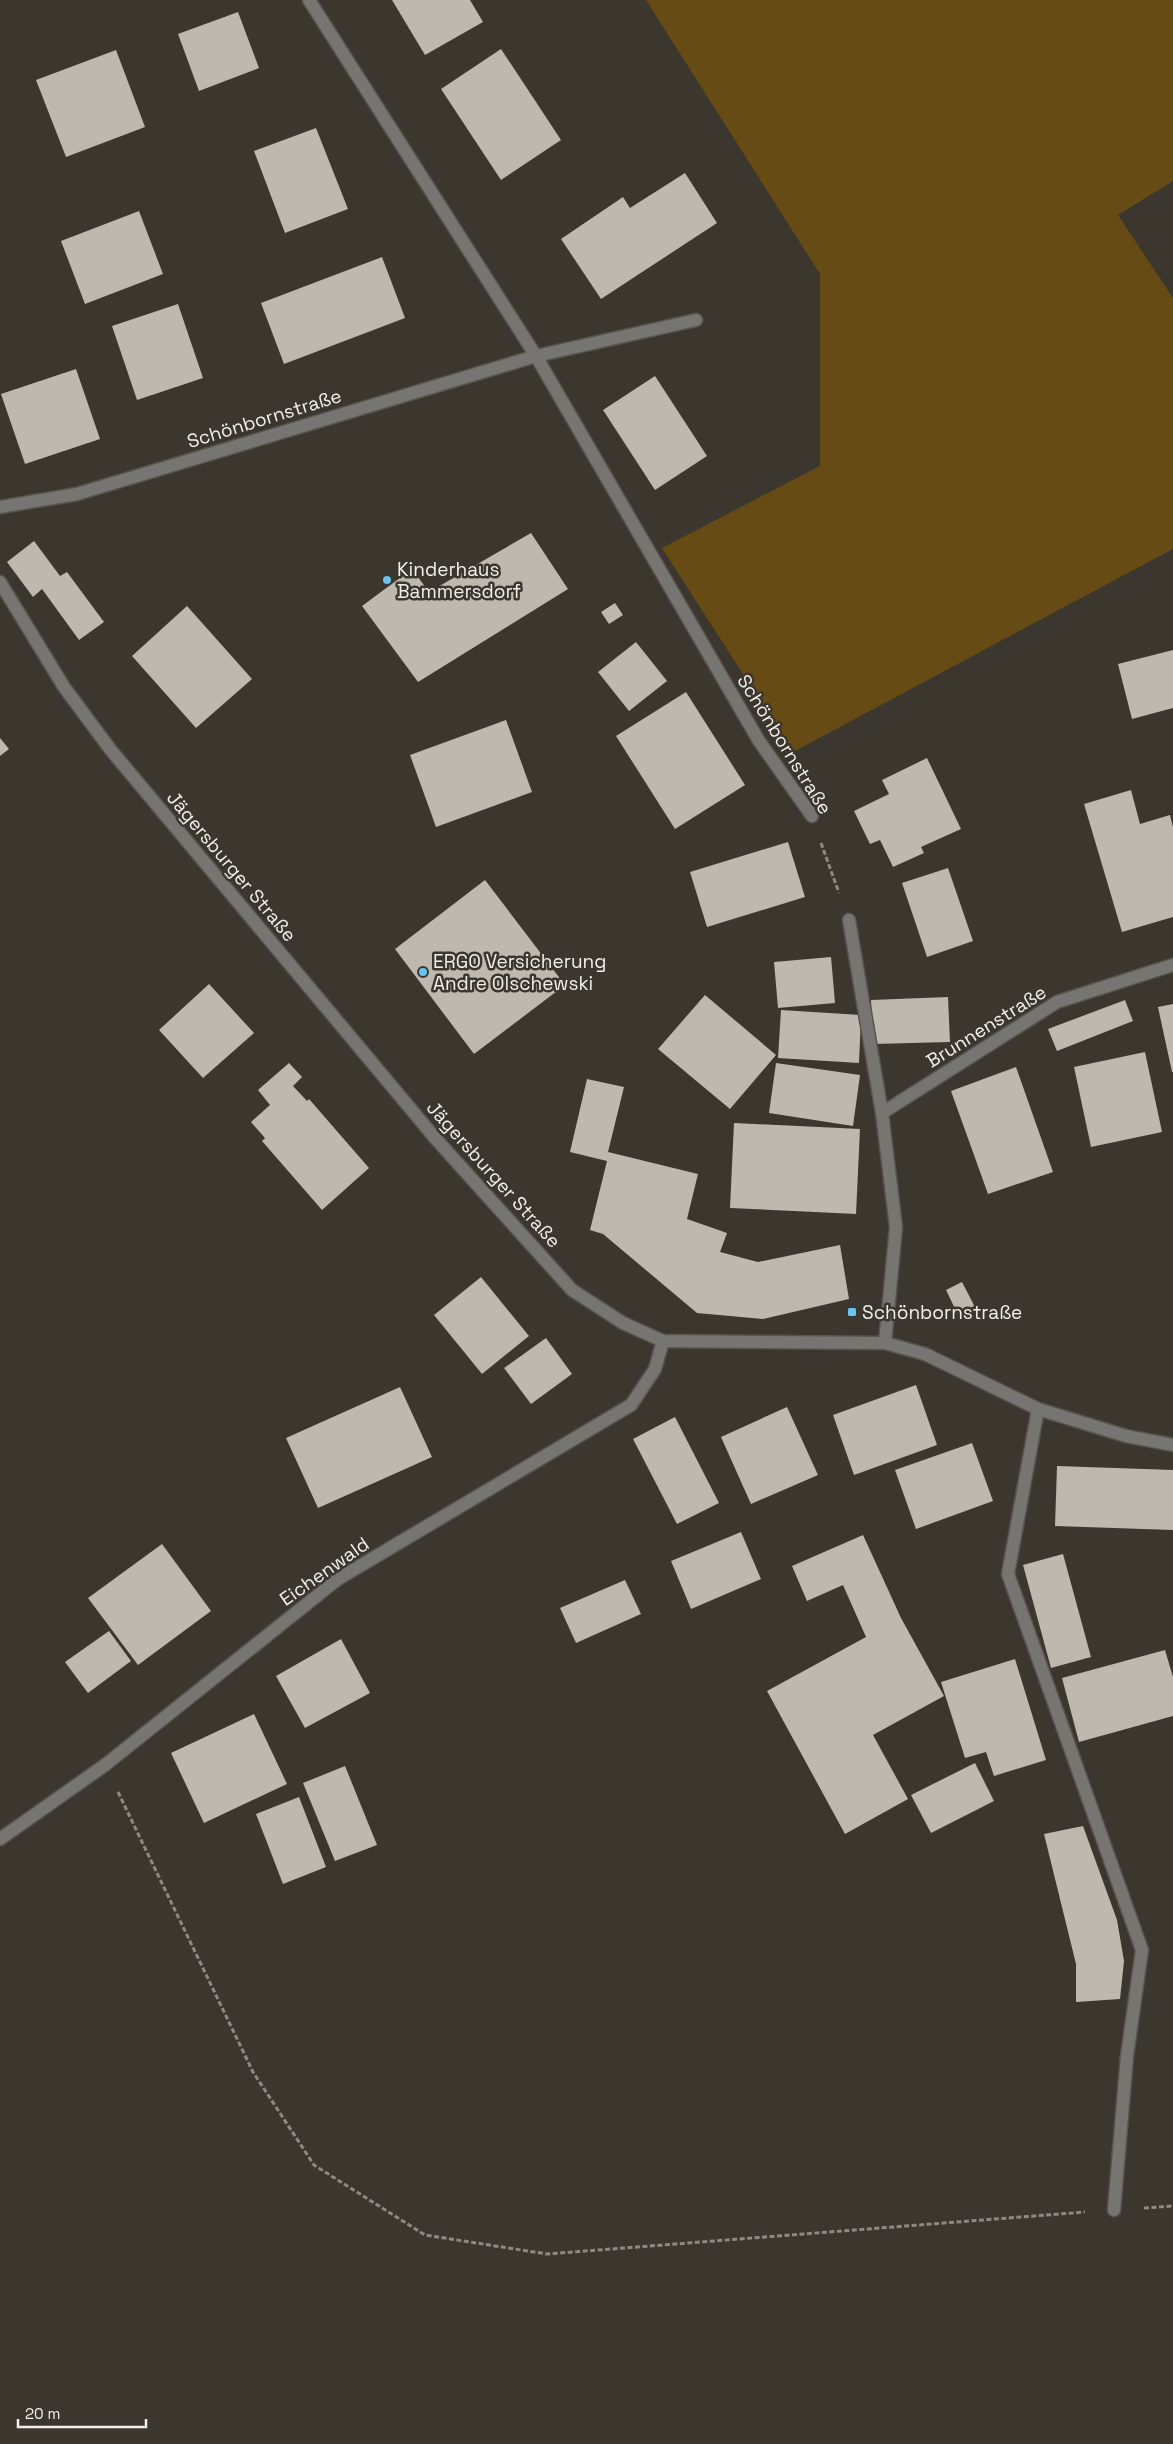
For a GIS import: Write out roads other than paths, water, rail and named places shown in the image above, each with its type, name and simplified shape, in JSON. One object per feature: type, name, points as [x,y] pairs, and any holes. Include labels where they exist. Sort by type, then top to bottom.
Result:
[{"type":"street","name":"Schönbornstraße","points":[[309,0],[536,356],[759,741],[812,816]]},
{"type":"street","name":"Schönbornstraße","points":[[0,507],[77,494],[536,356],[696,320]]},
{"type":"street","name":"Jägersburger Straße","points":[[0,582],[64,687],[110,749],[435,1138],[572,1290],[624,1323],[663,1341],[885,1343],[925,1354],[1038,1409],[1126,1436],[1173,1445]]},
{"type":"street","points":[[849,920],[882,1113],[896,1227],[885,1343]]},
{"type":"street","name":"Brunnenstraße","points":[[882,1113],[1057,1002],[1173,965]]},
{"type":"street","name":"Eichenwald","points":[[0,1839],[105,1766],[338,1579],[630,1405],[655,1369],[663,1341]]},
{"type":"street","points":[[1038,1409],[1008,1574],[1142,1950],[1127,2056],[1114,2210]]},
{"type":"place","name":"Kinderhaus Bammersdorf","points":[[387,580]]},
{"type":"place","name":"ERGO Versicherung Andre Olschewski","points":[[423,972]]},
{"type":"place","name":"Schönbornstraße","points":[[852,1312]]}]
